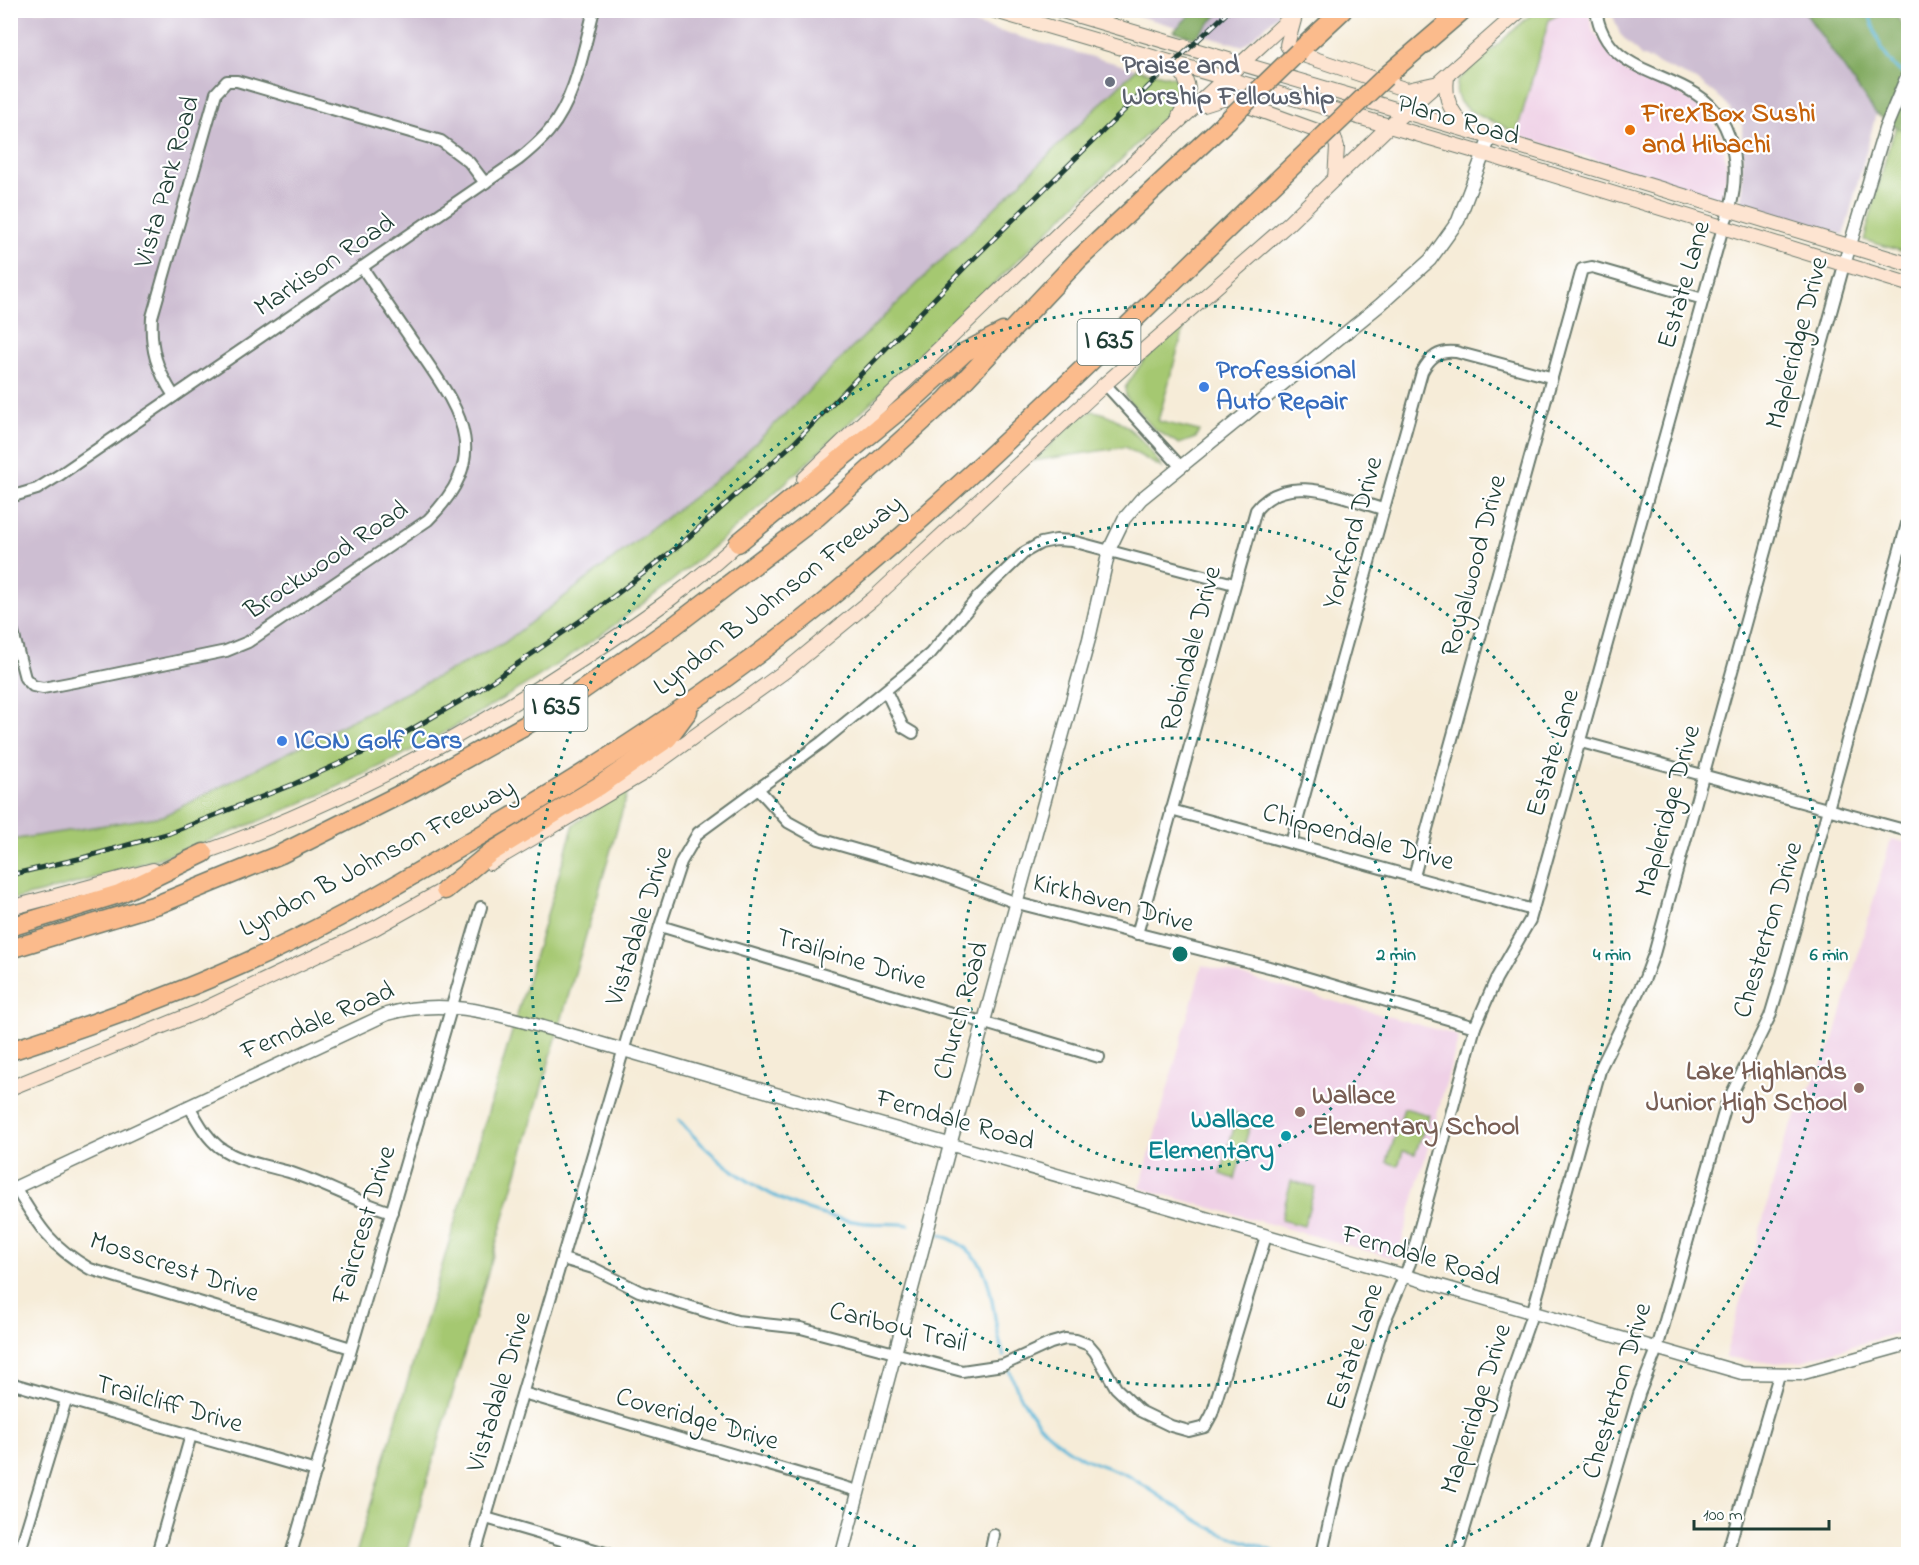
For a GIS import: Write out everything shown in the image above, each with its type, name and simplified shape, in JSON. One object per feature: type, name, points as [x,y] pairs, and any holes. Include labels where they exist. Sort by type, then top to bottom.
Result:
[{"type":"highway","name":"Lyndon B Johnson Freeway","points":[[10,949],[159,904],[281,854],[409,790],[558,707],[674,626],[817,517],[946,400],[1078,260],[1343,10]]},
{"type":"highway","name":"Lyndon B Johnson Freeway","points":[[10,1051],[100,1022],[204,980],[335,919],[547,798],[697,699],[830,598],[949,496],[1385,77],[1446,27],[1463,10]]},
{"type":"highway","points":[[1446,27],[1472,10]]},
{"type":"highway","points":[[738,543],[916,396],[965,352],[1016,326]]},
{"type":"highway","points":[[445,890],[489,853],[599,786],[668,738],[697,699]]},
{"type":"highway","points":[[10,927],[119,894],[204,853]]},
{"type":"main road","name":"Plano Road","points":[[992,10],[1019,14],[1177,65],[1485,154],[1908,284]]},
{"type":"main road","name":"Plano Road","points":[[1059,10],[1490,136],[1908,264]]},
{"type":"main road","points":[[10,1088],[128,1042],[375,928],[445,890],[642,774],[788,669],[873,599],[1105,384],[1335,179],[1389,126],[1521,10]]},
{"type":"main road","points":[[10,908],[161,868],[204,853],[365,786],[512,706],[637,624],[738,543],[1082,211],[1228,79],[1298,12]]},
{"type":"main road","points":[[1298,12],[1287,45],[1291,51],[1407,90],[1444,79]]},
{"type":"main road","points":[[1166,135],[1183,110],[1190,94],[1186,77],[1177,65]]},
{"type":"main road","points":[[1444,79],[1449,109],[1466,129]]},
{"type":"main road","points":[[1190,113],[1216,99],[1226,98],[1334,137],[1337,147],[1335,179]]},
{"type":"main road","points":[[1596,188],[1603,183],[1629,186],[1633,180]]},
{"type":"main road","points":[[10,1082],[31,1081]]},
{"type":"street","name":"Markison Road","points":[[10,497],[37,489],[518,160],[544,137],[563,110],[570,95],[594,10]]},
{"type":"street","name":"Estate Lane","points":[[1322,1554],[1341,1467],[1384,1323],[1410,1263],[1475,1027],[1496,979],[1526,929],[1533,910],[1723,227],[1730,210],[1734,155],[1731,140],[1719,118],[1698,95],[1624,60],[1604,36],[1596,10]]},
{"type":"street","name":"Mapleridge Drive","points":[[1456,1554],[1508,1382],[1532,1314],[1601,1067],[1648,970],[1704,776],[1844,265],[1895,100],[1908,74]]},
{"type":"street","name":"Vista Park Road","points":[[174,396],[160,375],[154,358],[151,339],[152,317],[216,93],[227,81],[237,81],[441,141],[469,162],[485,183]]},
{"type":"street","name":"Church Road","points":[[842,1554],[894,1352],[1089,639],[1109,550],[1116,532],[1132,508],[1180,466],[1380,305],[1430,260],[1458,221],[1490,136]]},
{"type":"street","name":"Brockwood Road","points":[[10,621],[26,678],[33,686],[55,686],[226,651],[264,634],[428,520],[447,501],[457,487],[464,464],[464,428],[449,394],[362,267]]},
{"type":"street","name":"Royalwood Drive","points":[[1413,876],[1550,376],[1582,269],[1592,267],[1703,299]]},
{"type":"street","name":"Yorkford Drive","points":[[1291,843],[1383,509],[1422,372],[1428,360],[1447,351],[1456,352],[1550,376]]},
{"type":"street","points":[[1105,384],[1180,466]]},
{"type":"street","name":"Robindale Drive","points":[[1137,934],[1256,510],[1272,494],[1291,488],[1312,490],[1383,509]]},
{"type":"street","name":"Chesterton Drive","points":[[1592,1554],[1639,1394],[1656,1349],[1726,1105],[1770,1016],[1904,550],[1908,520]]},
{"type":"street","name":"Vistadale Drive","points":[[475,1554],[660,926],[688,846],[698,833],[759,790],[886,691],[938,646],[978,597],[1025,552],[1041,543],[1056,540],[1109,550],[1234,584]]},
{"type":"street","points":[[886,691],[903,727],[913,734]]},
{"type":"street","points":[[1581,742],[1908,831]]},
{"type":"street","name":"Kirkhaven Drive","points":[[759,790],[788,822],[809,835],[933,872],[1017,903],[1281,970],[1475,1027]]},
{"type":"street","name":"Chippendale Drive","points":[[1171,810],[1533,910]]},
{"type":"street","name":"Faircrest Drive","points":[[291,1554],[481,907]]},
{"type":"street","name":"Trailpine Drive","points":[[660,926],[1099,1057]]},
{"type":"street","name":"Ferndale Road","points":[[13,1188],[387,1014],[426,1005],[452,1006],[484,1011],[623,1050],[1742,1373],[1779,1375],[1822,1370],[1908,1344]]},
{"type":"street","points":[[189,1106],[203,1130],[218,1146],[235,1156],[288,1172],[361,1203],[392,1212]]},
{"type":"street","name":"Mosscrest Drive","points":[[13,1188],[39,1227],[55,1246],[90,1269],[351,1348]]},
{"type":"street","name":"Caribou Trail","points":[[563,1259],[593,1268],[639,1291],[737,1321],[801,1328],[951,1369],[978,1370],[1003,1365],[1058,1341],[1076,1340],[1089,1345],[1116,1388],[1140,1412],[1171,1426],[1189,1431],[1205,1427],[1212,1414],[1266,1236]]},
{"type":"street","points":[[1727,1554],[1779,1375]]},
{"type":"street","name":"Trailcliff Drive","points":[[10,1383],[315,1470]]},
{"type":"street","name":"Coveridge Drive","points":[[523,1393],[858,1491]]},
{"type":"street","points":[[19,1554],[66,1400]]},
{"type":"street","points":[[156,1554],[191,1435]]},
{"type":"street","points":[[486,1518],[609,1554]]},
{"type":"street","points":[[990,1554],[994,1535]]},
{"type":"shaded area","points":[[11,11],[927,11],[1136,69],[727,471],[504,643],[163,816],[11,840]]},
{"type":"shaded area","points":[[1121,11],[1282,11],[1243,46]]},
{"type":"shaded area","points":[[1563,11],[1588,11],[1593,31],[1624,71],[1676,91],[1705,111],[1723,139],[1727,173],[1722,198],[1516,135],[1549,20]]},
{"type":"shaded area","points":[[1611,11],[1806,11],[1876,114],[1844,235],[1742,204],[1742,125],[1723,100],[1698,81],[1641,56],[1620,34]]},
{"type":"shaded area","name":"Lake Highlands Junior High School","points":[[1891,839],[1908,843],[1908,1330],[1801,1361],[1772,1363],[1725,1357],[1786,1136],[1834,1039]]},
{"type":"shaded area","name":"Wallace Elementary School","points":[[1202,965],[1459,1036],[1397,1259],[1140,1188]]},
{"type":"green space","points":[[1536,10],[1563,11],[1549,20],[1516,135],[1507,128],[1466,108],[1457,92],[1458,80]]},
{"type":"green space","points":[[1194,11],[1222,11],[1194,38],[1174,31]]},
{"type":"green space","points":[[1804,11],[1892,11],[1908,31],[1908,134],[1876,114]]},
{"type":"green space","points":[[1136,69],[1180,79],[1184,88],[1177,104],[914,361],[762,505],[641,605],[532,681],[462,723],[391,761],[317,796],[243,828],[167,856],[89,880],[11,900],[11,840],[163,816],[504,643],[727,471]]},
{"type":"green space","points":[[1908,102],[1908,253],[1864,240],[1890,142]]},
{"type":"green space","points":[[1185,324],[1158,421],[1199,431],[1196,438],[1179,444],[1154,429],[1126,397],[1125,388],[1143,361]]},
{"type":"green space","points":[[1092,411],[1113,418],[1133,432],[1162,468],[1125,447],[1033,461],[1081,416]]},
{"type":"green space","points":[[630,784],[406,1554],[356,1554],[574,824]]},
{"type":"green space","points":[[1404,1108],[1429,1115],[1415,1154],[1403,1151],[1398,1166],[1387,1162]]},
{"type":"green space","points":[[1228,1111],[1252,1118],[1235,1179],[1221,1174],[1235,1124],[1226,1121]]},
{"type":"green space","points":[[1291,1181],[1315,1187],[1304,1226],[1281,1220]]},
{"type":"waterway","points":[[1868,10],[1885,54],[1904,75]]},
{"type":"waterway","points":[[679,1120],[697,1140],[737,1174],[783,1200],[833,1217],[865,1223],[909,1225]]},
{"type":"waterway","points":[[935,1233],[957,1242],[972,1253],[982,1267],[988,1282],[1004,1356]]},
{"type":"waterway","points":[[1009,1370],[1015,1385],[1037,1422],[1069,1450],[1130,1477],[1215,1530],[1279,1554]]},
{"type":"railway","points":[[10,875],[82,858],[170,833],[294,784],[400,736],[479,690],[596,610],[680,545],[796,441],[966,266],[1149,86],[1230,10]]},
{"type":"place","name":"Praise and Worship Fellowship","points":[[1110,82]]},
{"type":"place","name":"FireXBox Sushi and Hibachi","points":[[1630,130]]},
{"type":"place","name":"Professional Auto Repair","points":[[1204,387]]},
{"type":"place","name":"ICON Golf Cars","points":[[282,741]]},
{"type":"place","name":"Lake Highlands Junior High School","points":[[1859,1088]]},
{"type":"place","name":"Wallace Elementary School","points":[[1300,1112]]},
{"type":"place","name":"Wallace Elementary","points":[[1286,1136]]}]
